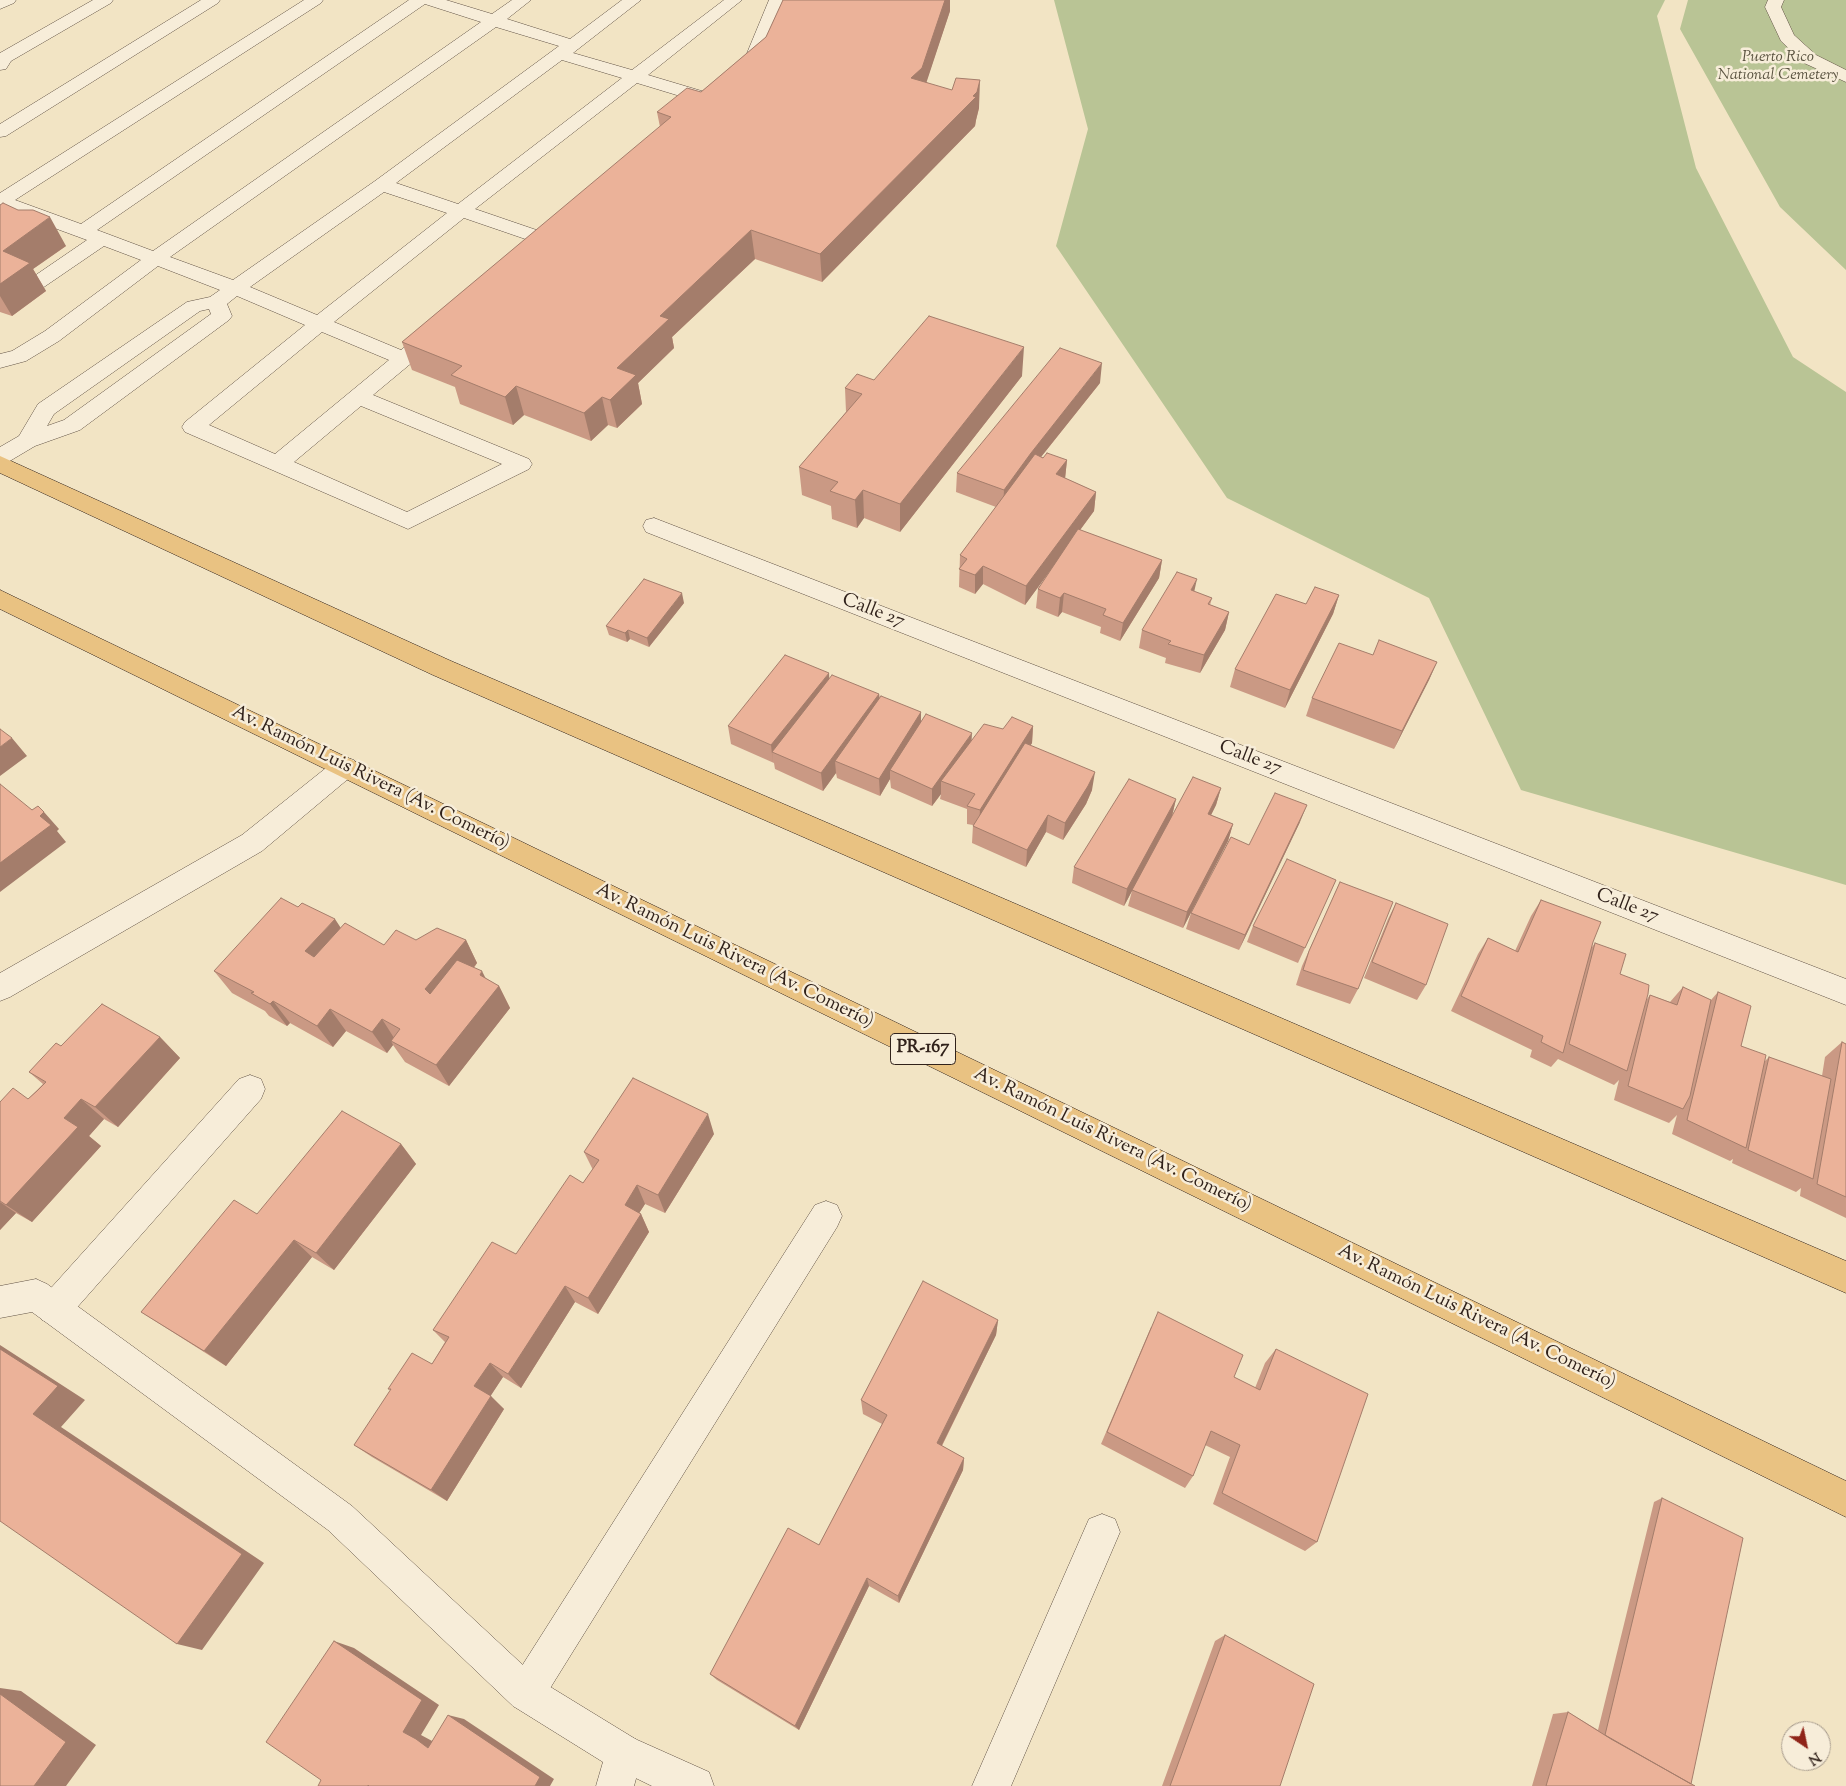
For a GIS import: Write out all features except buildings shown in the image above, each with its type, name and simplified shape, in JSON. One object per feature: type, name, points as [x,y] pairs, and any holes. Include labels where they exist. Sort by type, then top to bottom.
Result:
[{"type":"main road","points":[[0,464],[442,668],[1846,1277]]},
{"type":"main road","name":"Av. Ramón Luis Rivera (Av. Comerío)","points":[[0,599],[1846,1499]]},
{"type":"street","points":[[0,4],[8,0]]},
{"type":"street","points":[[1,60],[105,0]]},
{"type":"street","points":[[0,132],[212,0]]},
{"type":"street","points":[[0,201],[315,0]]},
{"type":"street","points":[[82,232],[420,0]]},
{"type":"street","points":[[429,0],[495,21],[634,76],[708,99]]},
{"type":"street","points":[[0,361],[19,356],[52,336],[155,259],[523,0]]},
{"type":"street","points":[[27,441],[46,409],[194,306],[216,302],[382,185],[633,0]]},
{"type":"street","points":[[358,397],[521,464],[408,521],[193,427],[461,211],[734,0]]},
{"type":"street","points":[[694,111],[753,60],[777,0]]},
{"type":"street","points":[[1776,0],[1773,7],[1787,37],[1810,59],[1846,77]]},
{"type":"street","points":[[382,185],[544,239]]},
{"type":"street","points":[[0,201],[235,288],[404,359]]},
{"type":"street","points":[[530,252],[559,226]]},
{"type":"street","points":[[34,285],[101,239]]},
{"type":"street","points":[[0,457],[27,441],[72,425],[222,316],[216,302]]},
{"type":"street","points":[[279,463],[448,321]]},
{"type":"street","name":"Calle 27","points":[[654,526],[1846,992]]},
{"type":"street","points":[[0,988],[252,843],[345,767]]},
{"type":"street","points":[[54,1309],[250,1089]]},
{"type":"street","points":[[526,1693],[826,1216]]},
{"type":"street","points":[[0,1302],[36,1295],[340,1518],[526,1693],[620,1769],[695,1786]]},
{"type":"street","points":[[991,1786],[1102,1532]]},
{"type":"green space","points":[[1054,0],[1665,0],[1657,16],[1696,168],[1793,357],[1846,392],[1846,885],[1521,790],[1429,598],[1227,498],[1056,246],[1088,129]]},
{"type":"green space","name":"Puerto Rico National Cemetery","points":[[1688,0],[1846,0],[1846,270],[1780,207],[1680,29]]}]
